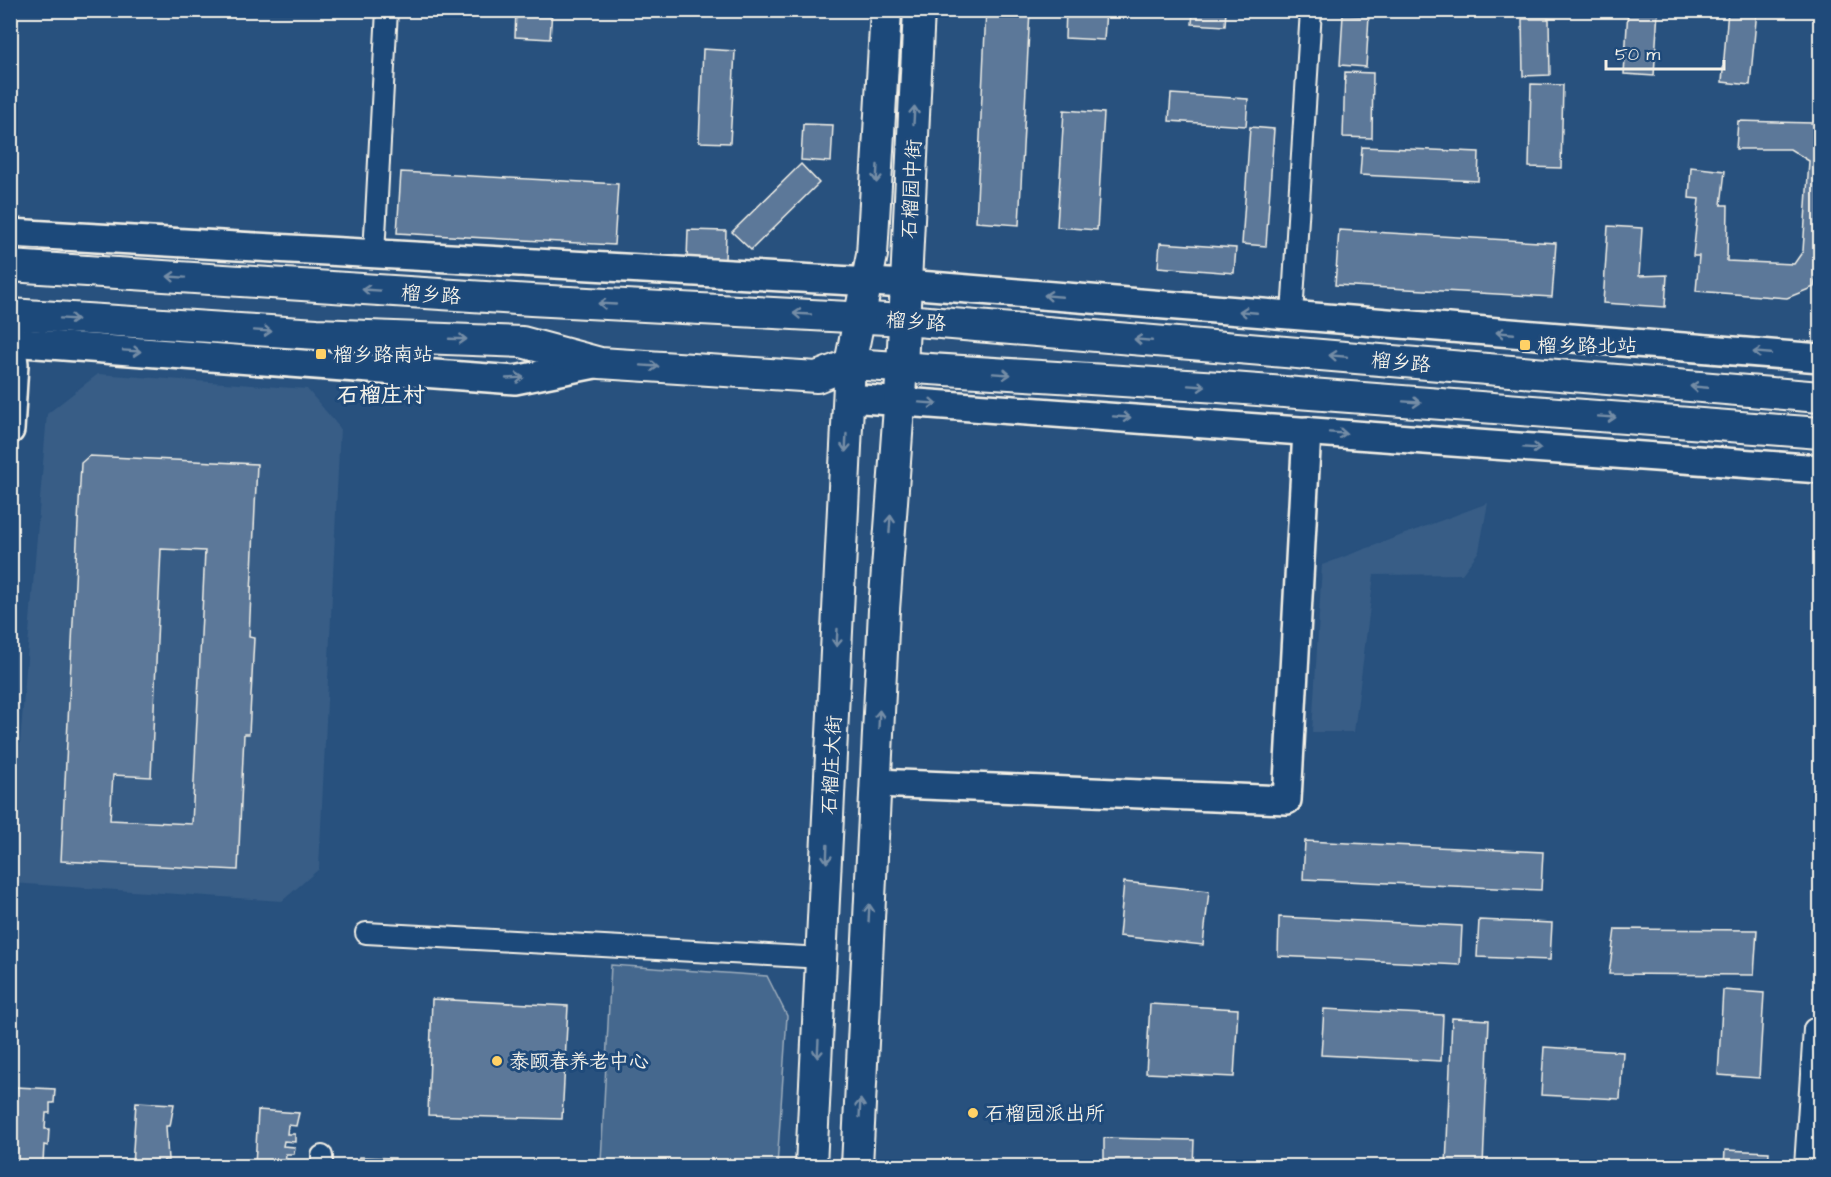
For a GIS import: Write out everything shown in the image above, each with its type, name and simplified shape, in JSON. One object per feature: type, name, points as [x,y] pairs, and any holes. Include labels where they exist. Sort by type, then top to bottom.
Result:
[{"type":"main road","name":"石榴园中街","points":[[850,364],[872,255],[886,10]]},
{"type":"main road","name":"石榴园中街","points":[[902,367],[919,10]]},
{"type":"main road","name":"榴乡路","points":[[10,267],[531,300],[904,320],[1821,397]]},
{"type":"main road","name":"榴乡路","points":[[11,332],[317,334],[522,342],[600,363],[817,377],[850,364],[1219,387],[1821,433]]},
{"type":"main road","name":"石榴庄大街","points":[[812,1167],[850,364]]},
{"type":"main road","points":[[857,1167],[884,610],[902,367]]},
{"type":"street","points":[[374,254],[387,10]]},
{"type":"street","points":[[1292,315],[1311,10]]},
{"type":"street","name":"榴乡路","points":[[10,233],[906,284],[1821,358]]},
{"type":"street","points":[[10,430],[11,332]]},
{"type":"street","points":[[849,398],[1821,469]]},
{"type":"street","points":[[876,783],[1287,800],[1307,431]]},
{"type":"street","points":[[366,933],[823,958]]},
{"type":"street","points":[[1805,1167],[1814,1029]]},
{"type":"shaded area","points":[[98,374],[307,389],[340,428],[319,869],[282,901],[11,883],[11,853],[47,414]]},
{"type":"shaded area","points":[[1488,503],[1479,551],[1462,574],[1374,575],[1354,732],[1312,732],[1322,565]]},
{"type":"shaded area","points":[[611,965],[767,976],[787,1016],[777,1166],[620,1166],[601,1162]]},
{"type":"building","points":[[516,10],[552,10],[550,39],[515,37]]},
{"type":"building","points":[[986,10],[1030,10],[1019,225],[976,222]]},
{"type":"building","points":[[1066,10],[1106,10],[1104,40],[1065,38]]},
{"type":"building","points":[[1193,10],[1226,10],[1225,26],[1192,24]]},
{"type":"building","points":[[1386,10],[1438,10],[1438,15]]},
{"type":"building","points":[[1469,10],[1527,10],[1527,14]]},
{"type":"building","points":[[1628,10],[1658,10],[1654,76],[1624,74]]},
{"type":"building","points":[[1728,10],[1757,10],[1750,85],[1722,82]]},
{"type":"building","points":[[1343,15],[1369,16],[1366,67],[1340,65]]},
{"type":"building","points":[[1522,19],[1549,19],[1550,75],[1523,76]]},
{"type":"building","points":[[703,49],[735,51],[730,143],[699,142]]},
{"type":"building","points":[[1345,72],[1373,73],[1372,138],[1343,137]]},
{"type":"building","points":[[1531,84],[1563,85],[1561,168],[1529,167]]},
{"type":"building","points":[[1171,94],[1248,99],[1246,126],[1169,121]]},
{"type":"building","points":[[1064,110],[1104,113],[1097,230],[1057,227]]},
{"type":"building","points":[[1738,121],[1813,123],[1820,130],[1820,259],[1814,287],[1787,298],[1696,291],[1699,256],[1693,256],[1699,199],[1689,198],[1691,167],[1725,171],[1721,205],[1728,205],[1727,261],[1794,264],[1803,251],[1809,161],[1790,149],[1736,149]]},
{"type":"building","points":[[803,124],[833,125],[831,162],[801,160]]},
{"type":"building","points":[[1250,127],[1274,129],[1266,246],[1242,244]]},
{"type":"building","points":[[1362,147],[1479,152],[1478,181],[1360,175]]},
{"type":"building","points":[[801,164],[819,183],[751,250],[732,232]]},
{"type":"building","points":[[401,172],[618,184],[614,245],[397,233]]},
{"type":"building","points":[[1608,226],[1642,228],[1639,276],[1667,275],[1665,307],[1603,303]]},
{"type":"building","points":[[688,230],[726,231],[725,260],[687,259]]},
{"type":"building","points":[[1339,230],[1556,243],[1552,297],[1335,285]]},
{"type":"building","points":[[1160,243],[1236,248],[1234,273],[1158,267]]},
{"type":"building","points":[[89,456],[257,464],[249,637],[254,638],[249,734],[244,734],[238,870],[61,861],[81,463]],"holes":[[[161,549],[205,551],[192,824],[110,820],[113,775],[151,777]]]},
{"type":"building","points":[[1305,841],[1543,852],[1541,890],[1303,879]]},
{"type":"building","points":[[1124,882],[1209,891],[1203,945],[1119,936]]},
{"type":"building","points":[[1279,917],[1462,926],[1460,965],[1278,956]]},
{"type":"building","points":[[1479,920],[1552,923],[1550,960],[1477,957]]},
{"type":"building","points":[[1615,929],[1757,930],[1754,975],[1609,974]]},
{"type":"building","points":[[1723,990],[1764,993],[1759,1078],[1718,1075]]},
{"type":"building","name":"泰颐春养老中心","points":[[432,999],[568,1006],[562,1119],[428,1115]]},
{"type":"building","points":[[1150,1004],[1238,1009],[1234,1077],[1146,1073]]},
{"type":"building","points":[[1324,1009],[1443,1015],[1441,1061],[1321,1055]]},
{"type":"building","points":[[1452,1018],[1489,1020],[1483,1166],[1446,1166]]},
{"type":"building","points":[[1544,1047],[1623,1052],[1620,1099],[1541,1095]]},
{"type":"building","points":[[16,1087],[55,1089],[54,1103],[50,1103],[50,1113],[46,1113],[45,1129],[49,1129],[48,1146],[44,1145],[43,1162],[47,1162],[47,1166],[11,1166]]},
{"type":"building","points":[[136,1102],[174,1104],[170,1126],[166,1126],[168,1160],[164,1160],[163,1166],[132,1166]]},
{"type":"building","points":[[258,1110],[299,1113],[296,1126],[288,1125],[287,1134],[295,1134],[295,1142],[284,1141],[283,1146],[295,1147],[294,1154],[286,1154],[285,1166],[255,1166]]},
{"type":"building","points":[[1104,1138],[1194,1140],[1193,1166],[1104,1166]]},
{"type":"building","points":[[1725,1150],[1769,1152],[1768,1166],[1724,1166]]},
{"type":"building","points":[[359,1157],[395,1158],[394,1166],[359,1166]]},
{"type":"place","name":"榴乡路北站","points":[[1525,345]]},
{"type":"place","name":"榴乡路南站","points":[[321,354]]},
{"type":"place","name":"泰颐春养老中心","points":[[497,1061]]},
{"type":"place","name":"石榴园派出所","points":[[973,1113]]},
{"type":"district","name":"石榴庄村","points":[[381,394]]}]
